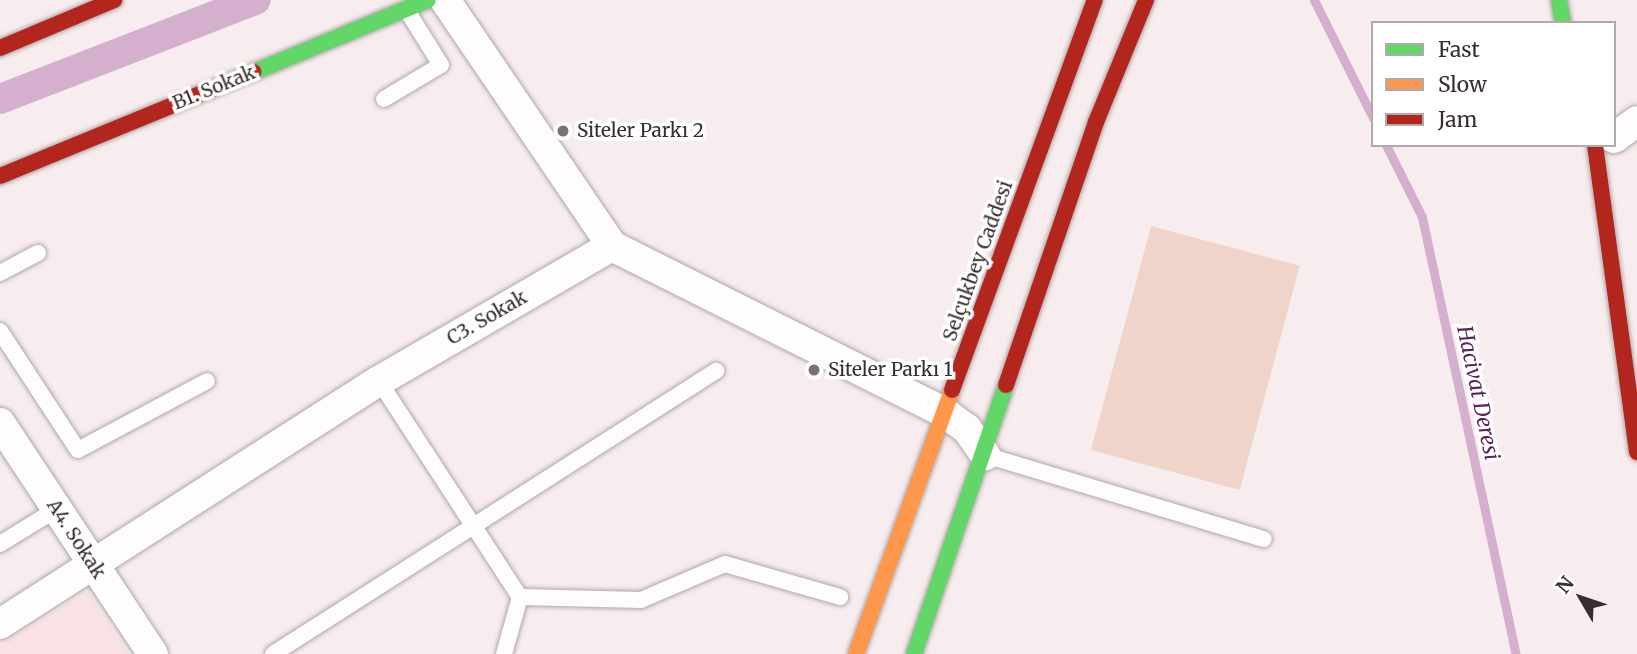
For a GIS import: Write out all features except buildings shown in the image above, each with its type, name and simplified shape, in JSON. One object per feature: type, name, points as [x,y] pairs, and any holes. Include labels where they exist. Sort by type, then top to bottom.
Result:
[{"type":"main road","points":[[0,48],[114,0]]},
{"type":"main road","name":"B1. Sokak","points":[[0,176],[428,0]]},
{"type":"main road","name":"Selçukbey Caddesi","points":[[856,654],[1095,0]]},
{"type":"main road","points":[[914,654],[985,455],[1096,122],[1146,0]]},
{"type":"main road","points":[[1559,0],[1563,21]]},
{"type":"main road","points":[[1060,95],[1096,122]]},
{"type":"main road","points":[[1603,147],[1618,308],[1637,452]]},
{"type":"main road","points":[[1618,308],[1637,346]]},
{"type":"street","points":[[445,0],[612,246],[945,413],[967,429],[985,455]]},
{"type":"street","points":[[1616,136],[1637,121]]},
{"type":"street","name":"C3. Sokak","points":[[0,624],[379,381],[612,246]]},
{"type":"street","name":"A4. Sokak","points":[[0,423],[153,654]]},
{"type":"lane","points":[[384,99],[442,65],[406,9]]},
{"type":"lane","points":[[0,273],[38,253]]},
{"type":"lane","points":[[0,331],[78,450],[207,381]]},
{"type":"lane","points":[[274,654],[473,524],[716,371]]},
{"type":"lane","points":[[379,381],[520,597],[504,654]]},
{"type":"lane","points":[[985,455],[1265,539]]},
{"type":"lane","points":[[0,544],[57,509]]},
{"type":"lane","points":[[520,597],[642,600],[724,564],[840,597]]},
{"type":"shaded area","points":[[1151,226],[1300,266],[1240,490],[1091,450]]},
{"type":"shaded area","points":[[88,591],[129,654],[0,654],[0,645]]},
{"type":"waterway","points":[[0,99],[255,0]]},
{"type":"waterway","name":"Hacivat Deresi","points":[[1314,0],[1371,114]]},
{"type":"waterway","name":"Hacivat Deresi","points":[[1387,147],[1422,217],[1516,654]]},
{"type":"traffic: fast","points":[[254,72],[428,0]]},
{"type":"traffic: fast","points":[[1559,0],[1563,21]]},
{"type":"traffic: fast","points":[[914,654],[1006,385]]},
{"type":"traffic: slow","points":[[856,654],[952,390]]},
{"type":"traffic: jam","points":[[0,48],[114,0]]},
{"type":"traffic: jam","points":[[952,390],[1095,0]]},
{"type":"traffic: jam","points":[[1006,385],[1096,122],[1146,0]]},
{"type":"traffic: jam","points":[[0,176],[254,72]]},
{"type":"traffic: jam","points":[[1595,147],[1637,452]]},
{"type":"place","name":"Siteler Parkı 2","points":[[563,131]]},
{"type":"place","name":"Siteler Parkı 1","points":[[814,370]]}]
